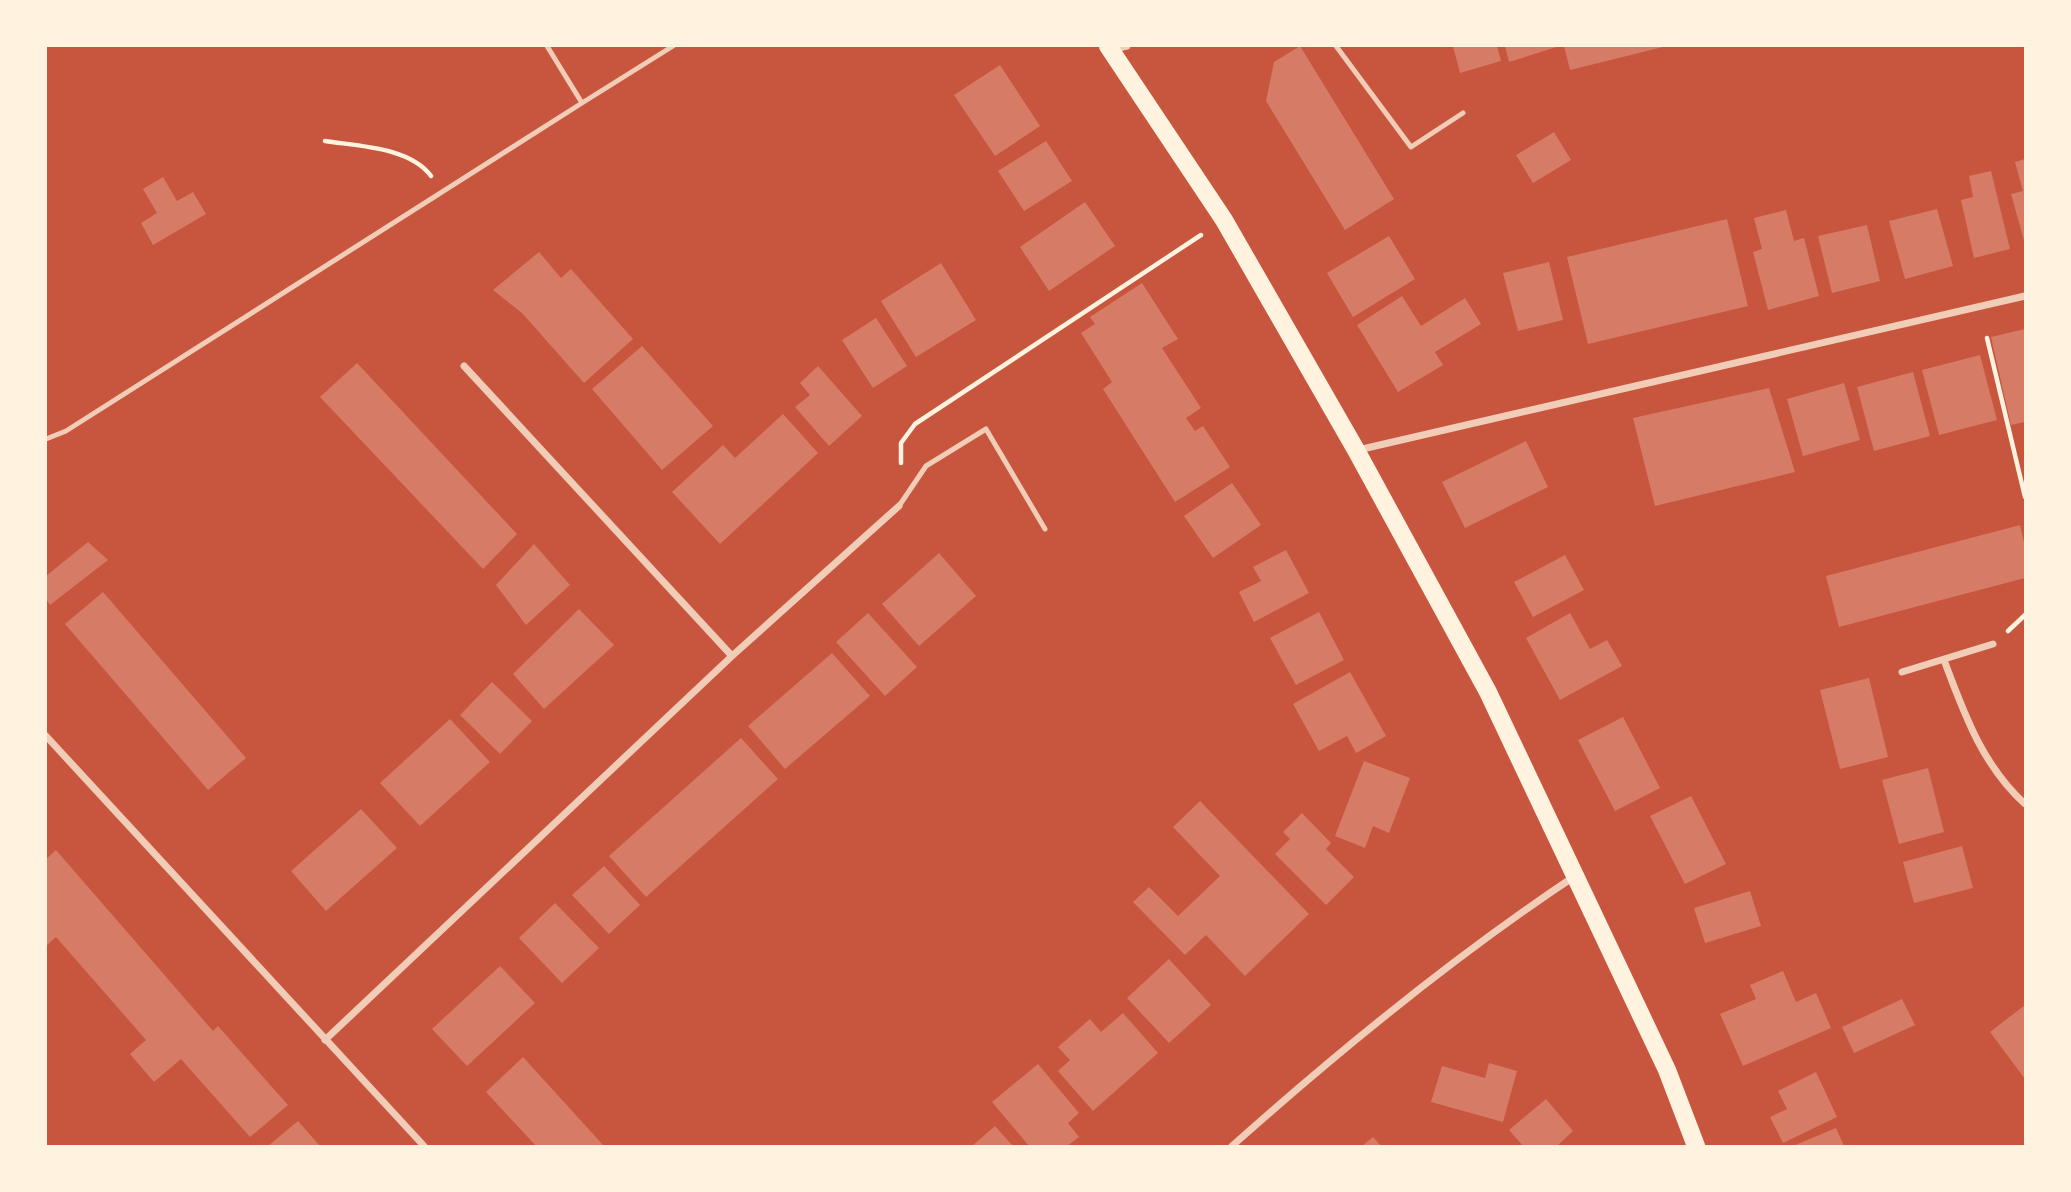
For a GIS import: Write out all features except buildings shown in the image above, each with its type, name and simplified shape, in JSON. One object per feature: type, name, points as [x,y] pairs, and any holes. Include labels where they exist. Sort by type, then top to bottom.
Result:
[{"type":"main road","points":[[1115,47],[1224,220],[1356,450],[1488,692],[1577,875],[1667,1070],[1696,1146]]},
{"type":"street","points":[[1356,450],[2025,296]]},
{"type":"street","points":[[464,366],[732,656]]},
{"type":"street","points":[[325,1040],[732,656],[899,506]]},
{"type":"street","points":[[1902,672],[1993,644]]},
{"type":"street","points":[[1944,660],[1969,726],[1987,760],[2025,804]]},
{"type":"street","points":[[46,736],[424,1146]]},
{"type":"street","points":[[1232,1146],[1310,1076],[1417,990],[1498,927],[1577,875]]},
{"type":"lane","points":[[547,46],[582,103]]},
{"type":"lane","points":[[46,439],[66,431],[673,46]]},
{"type":"lane","points":[[1336,46],[1410,147],[1463,113]]},
{"type":"lane","points":[[899,506],[926,466],[986,429],[1045,529]]},
{"type":"path","points":[[325,141],[389,152],[416,162],[426,170],[442,192]]},
{"type":"path","points":[[899,506],[901,443],[915,424],[1224,220]]},
{"type":"path","points":[[1987,338],[2025,497]]}]
